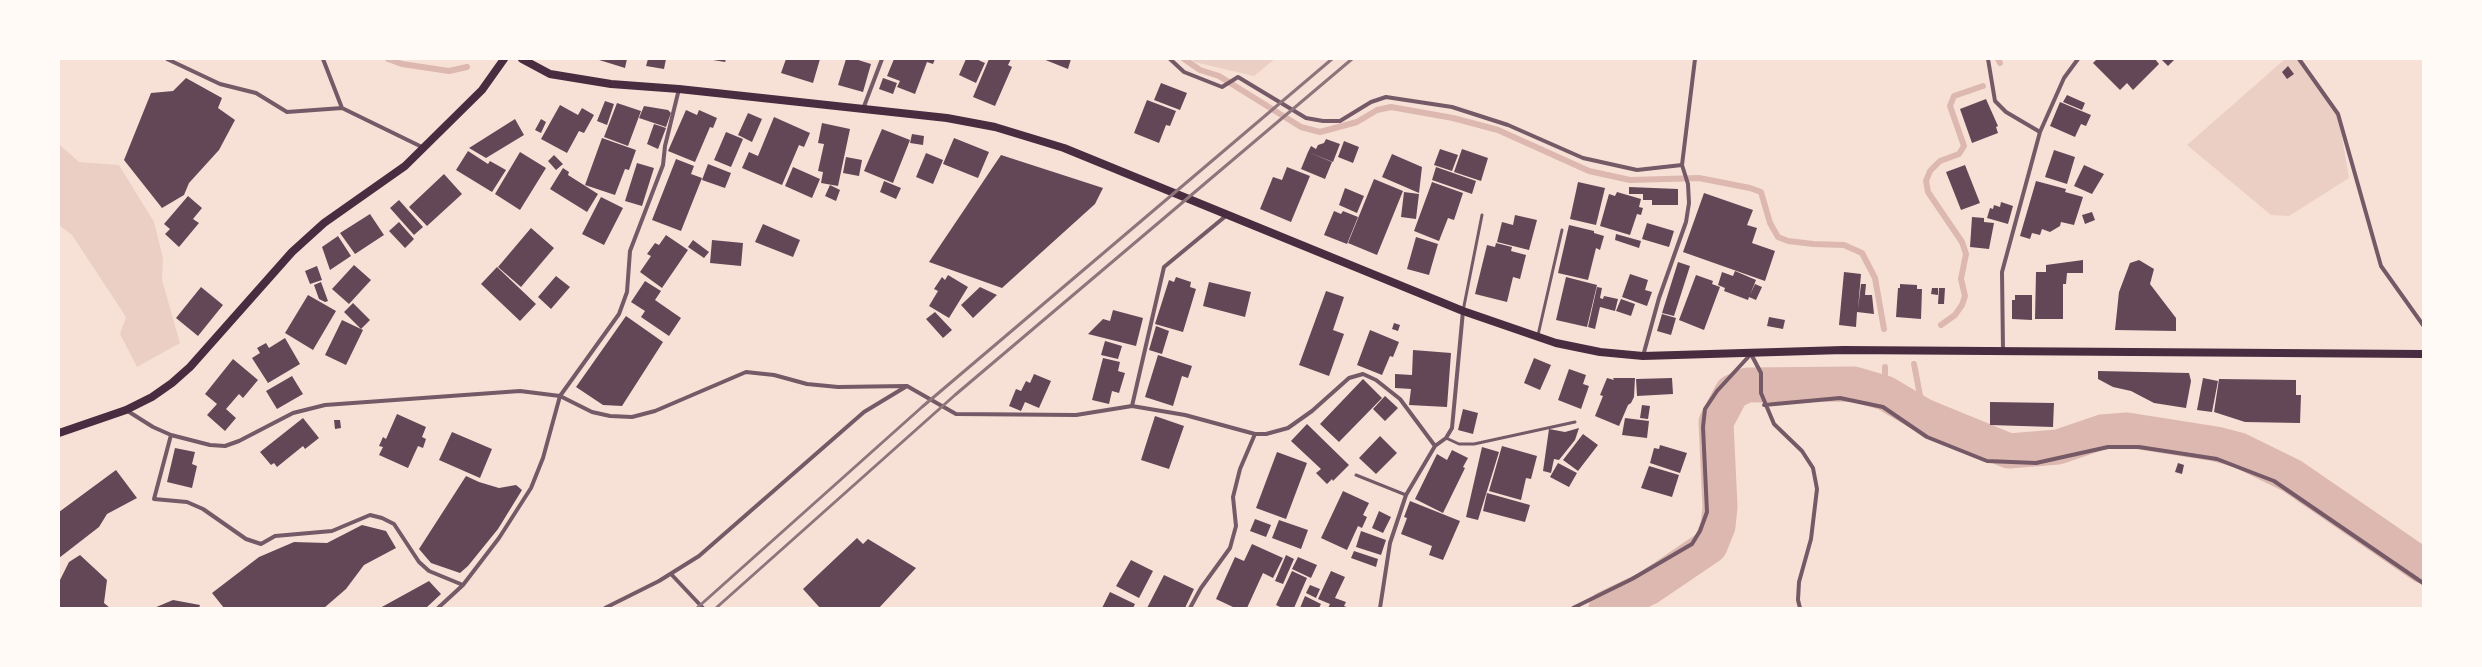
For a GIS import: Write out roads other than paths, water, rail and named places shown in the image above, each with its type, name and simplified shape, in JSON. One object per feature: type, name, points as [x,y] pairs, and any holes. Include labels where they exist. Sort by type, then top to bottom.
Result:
[{"type":"main road","points":[[59,433],[126,410],[152,397],[190,367],[292,252],[324,223],[405,166],[425,148],[482,90],[504,59]]},
{"type":"main road","points":[[522,59],[550,74],[579,80],[679,89],[947,118],[1022,135],[1064,148],[1463,311],[1538,336],[1600,352],[1643,356],[1751,354],[1843,350],[2423,354]]},
{"type":"street","points":[[167,59],[220,84],[256,93],[287,112],[342,108],[425,148]]},
{"type":"street","points":[[323,59],[342,108]]},
{"type":"street","points":[[862,109],[882,59]]},
{"type":"street","points":[[1170,59],[1184,72],[1222,87],[1238,77],[1306,118],[1323,121],[1340,121],[1371,102],[1386,97],[1452,107],[1508,126],[1583,158],[1637,170],[1682,165]]},
{"type":"street","points":[[1643,356],[1659,298],[1686,222],[1689,203],[1688,184],[1685,170],[1682,165],[1695,59]]},
{"type":"street","points":[[1988,59],[1995,101],[2006,112],[2040,132]]},
{"type":"street","points":[[2002,350],[2002,272],[2040,132],[2064,78],[2078,59]]},
{"type":"street","points":[[2299,59],[2338,114],[2381,266],[2423,325]]},
{"type":"street","points":[[438,608],[463,585],[499,538],[531,488],[543,458],[560,396],[619,314],[627,292],[630,251],[663,165],[665,146],[679,89]]},
{"type":"street","points":[[1132,406],[1164,267],[1228,215]]},
{"type":"street","points":[[1380,608],[1390,543],[1406,494],[1435,446],[1446,438],[1452,428],[1463,311]]},
{"type":"street","points":[[1573,608],[1632,579],[1692,544],[1700,531],[1707,512],[1703,427],[1705,409],[1717,391],[1751,354],[1761,373],[1761,393],[1764,405],[1774,424],[1802,451],[1813,468],[1818,489],[1811,539],[1799,582],[1798,600],[1800,608]]},
{"type":"street","points":[[126,410],[171,435],[210,445],[225,446],[239,441],[293,413],[326,405],[520,391],[560,396],[592,412],[610,416],[632,417],[655,411],[746,372],[774,375],[807,384],[838,387],[907,386],[956,414],[1076,415],[1132,406],[1185,415],[1256,434],[1266,434],[1288,428],[1312,411],[1349,378],[1363,374],[1376,380],[1400,399],[1435,446]]},
{"type":"street","points":[[605,608],[671,574],[699,556],[864,412],[907,386]]},
{"type":"street","points":[[1764,405],[1840,398],[1883,407],[1927,437],[1987,461],[2036,463],[2108,448],[2138,447],[2217,459],[2274,481],[2423,583]]},
{"type":"street","points":[[1190,608],[1201,588],[1230,548],[1236,526],[1233,497],[1240,469],[1256,434]]},
{"type":"street","points":[[171,435],[154,499],[187,502],[203,509],[246,539],[261,544],[275,536],[332,531],[370,515],[382,518],[394,524],[419,562],[429,571],[463,585]]},
{"type":"street","points":[[671,574],[703,608]]},
{"type":"lane","points":[[1463,311],[1482,215]]},
{"type":"lane","points":[[1538,336],[1562,230]]},
{"type":"lane","points":[[1446,438],[1459,444],[1474,444],[1575,422]]},
{"type":"lane","points":[[1356,475],[1406,494]]},
{"type":"waterway","points":[[388,59],[402,64],[449,71],[467,67]]},
{"type":"waterway","points":[[1184,59],[1200,70],[1219,76],[1301,127],[1320,132],[1357,122],[1377,110],[1391,107],[1453,118],[1498,130],[1589,171],[1630,180],[1699,178],[1750,188],[1761,192],[1770,223],[1778,237],[1788,241],[1813,244],[1844,245],[1862,253],[1875,278],[1884,329]]},
{"type":"waterway","points":[[1998,59],[2000,63]]},
{"type":"waterway","points":[[1941,325],[1955,315],[1962,305],[1965,296],[1961,279],[1966,254],[1962,242],[1928,192],[1926,181],[1930,171],[1940,161],[1959,154],[1964,146],[1950,106],[1954,96],[1983,86]]},
{"type":"waterway","points":[[1914,364],[1924,416]]},
{"type":"waterway","points":[[1885,367],[1885,393]]},
{"type":"waterway","points":[[1606,608],[1648,588],[1710,546],[1718,526],[1720,507],[1716,422],[1732,392],[1747,385],[1854,384],[1885,393],[1924,416],[2009,451],[2058,447],[2102,432],[2127,430],[2216,444],[2239,450],[2292,476],[2423,566]]},
{"type":"railway","points":[[697,608],[922,407],[1332,59]]},
{"type":"railway","points":[[716,608],[955,395],[1352,59]]}]
